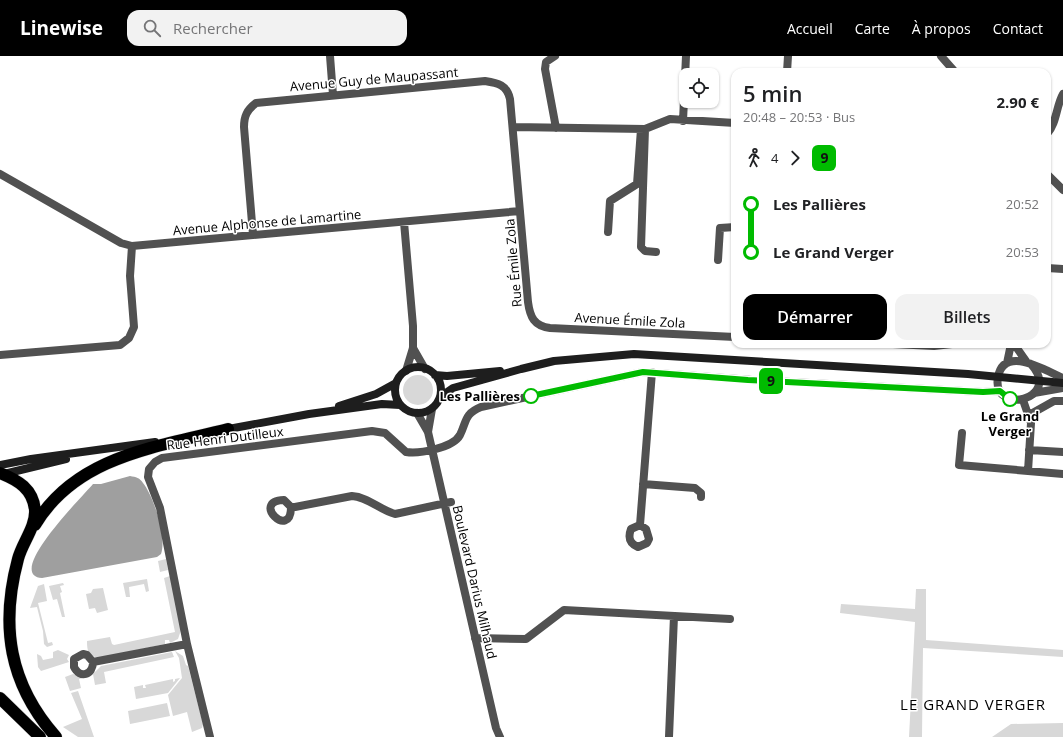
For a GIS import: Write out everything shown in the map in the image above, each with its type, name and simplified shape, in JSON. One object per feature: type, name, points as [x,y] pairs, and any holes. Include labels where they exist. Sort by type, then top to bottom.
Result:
[{"type":"highway","points":[[56,737],[45,725],[27,698],[18,677],[11,650],[8,629],[8,602],[19,556],[28,536],[39,518],[62,492],[77,478],[99,465],[140,450],[228,430]]},
{"type":"highway","points":[[1,472],[22,484],[32,497],[35,513],[28,536]]},
{"type":"highway","points":[[0,698],[40,737]]},
{"type":"main road","points":[[396,383],[396,398],[400,405],[405,410],[417,413],[432,409],[440,397],[453,388],[521,369],[562,360],[634,354],[998,376],[1063,383]]},
{"type":"main road","points":[[309,414],[376,394],[396,383],[406,371],[413,368],[425,369],[435,375],[448,376],[521,369]]},
{"type":"main road","points":[[435,375],[440,385],[440,397]]},
{"type":"main road","points":[[0,460],[31,459],[122,447],[228,430],[309,414],[382,404],[400,405]]},
{"type":"main road","points":[[1,472],[122,447]]},
{"type":"main road","points":[[1,472],[31,459]]},
{"type":"street","points":[[330,56],[333,95]]},
{"type":"street","points":[[555,56],[546,62],[545,69],[556,128]]},
{"type":"street","points":[[682,120],[686,56]]},
{"type":"street","points":[[787,68],[788,56]]},
{"type":"street","points":[[941,56],[951,68]]},
{"type":"street","name":"Avenue Guy de Maupassant","points":[[253,235],[244,117],[249,109],[256,103],[477,82],[494,82],[503,86],[508,92],[513,127],[520,211]]},
{"type":"street","points":[[1051,126],[1057,114],[1058,105],[1063,94]]},
{"type":"street","points":[[513,127],[643,129],[670,119],[731,123]]},
{"type":"street","points":[[608,232],[610,201],[637,184],[643,129]]},
{"type":"street","points":[[643,129],[641,247],[645,251],[656,252]]},
{"type":"street","name":"Avenue Alphonse de Lamartine","points":[[0,174],[121,243],[132,246],[404,222]]},
{"type":"street","points":[[1051,178],[1063,190]]},
{"type":"street","points":[[406,371],[413,348],[413,326],[404,222],[520,211]]},
{"type":"street","name":"Rue Émile Zola","points":[[520,211],[530,314]]},
{"type":"street","points":[[718,260],[720,228],[731,227]]},
{"type":"street","points":[[0,355],[120,345],[125,343],[134,327],[130,276],[132,246]]},
{"type":"street","points":[[1051,268],[1063,269]]},
{"type":"street","name":"Avenue Émile Zola","points":[[530,314],[533,321],[539,326],[550,328],[731,337]]},
{"type":"street","points":[[413,348],[425,369]]},
{"type":"street","points":[[1000,391],[998,376],[1007,364],[1010,348]]},
{"type":"street","points":[[1017,348],[1038,375],[1039,381],[1034,393]]},
{"type":"street","points":[[1007,364],[1020,360],[1063,378]]},
{"type":"street","points":[[432,449],[456,440],[469,414],[481,407],[636,372],[748,380],[983,392],[1000,391],[1010,399],[1023,400],[1034,393],[1063,388]]},
{"type":"street","points":[[640,525],[652,372]]},
{"type":"street","points":[[1023,400],[1031,423],[1028,471]]},
{"type":"street","points":[[1029,415],[1054,401],[1063,401]]},
{"type":"street","name":"Boulevard Darius Milhaud","points":[[428,432],[432,409]]},
{"type":"street","name":"Boulevard Darius Milhaud","points":[[417,413],[428,432],[448,503],[475,638],[496,728],[500,737]]},
{"type":"street","name":"Rue Henri Dutilleux","points":[[210,737],[187,644],[160,508],[148,477],[149,469],[155,462],[162,458],[372,431],[385,433],[406,452],[412,453],[432,449]]},
{"type":"street","points":[[962,433],[959,465],[1063,474]]},
{"type":"street","points":[[1029,450],[1063,452]]},
{"type":"street","points":[[643,484],[695,488],[701,493],[701,497]]},
{"type":"street","points":[[291,507],[352,496],[364,498],[389,512],[396,514],[448,503]]},
{"type":"street","points":[[475,638],[526,639],[535,634],[564,610],[730,619]]},
{"type":"street","points":[[669,737],[674,616]]},
{"type":"street","points":[[93,662],[187,644]]},
{"type":"shaded area","points":[[418,375],[429,379],[433,390],[429,401],[418,405],[407,401],[403,390],[407,379]]},
{"type":"shaded area","points":[[130,476],[138,478],[142,481],[155,507],[161,528],[161,554],[157,557],[42,578],[33,573],[33,563],[39,549],[50,533],[93,484],[101,484]]},
{"type":"shaded area","points":[[166,559],[168,570],[160,572],[158,561]]},
{"type":"shaded area","points":[[170,576],[181,630],[178,639],[170,643],[169,640],[165,640],[165,644],[98,658],[90,654],[87,641],[110,637],[112,644],[114,645],[175,632],[164,578]]},
{"type":"shaded area","points":[[147,579],[149,591],[146,592],[144,584],[129,587],[130,597],[126,597],[123,583]]},
{"type":"shaded area","points":[[63,583],[64,585],[60,586],[62,592],[60,593],[65,617],[62,617],[57,599],[53,600],[49,586]]},
{"type":"shaded area","points":[[44,584],[47,601],[38,603],[48,643],[52,642],[53,645],[47,647],[44,644],[43,631],[37,607],[30,608],[38,586]]},
{"type":"shaded area","points":[[103,588],[108,610],[97,613],[95,608],[89,609],[86,594],[91,593],[93,589]]},
{"type":"shaded area","points":[[916,589],[926,589],[926,640],[1063,650],[1063,657],[923,648],[922,737],[909,737],[915,622],[840,613],[841,604],[915,609]]},
{"type":"shaded area","points":[[58,650],[69,655],[67,659],[69,662],[41,671],[38,667],[37,654],[41,656],[43,660],[53,658],[53,652]]},
{"type":"shaded area","points":[[175,651],[183,656],[186,665],[188,666],[203,724],[202,728],[192,732],[187,712],[173,716],[168,695],[182,678],[179,658]]},
{"type":"shaded area","points":[[172,652],[174,657],[104,672],[106,683],[95,685],[93,674],[101,666]]},
{"type":"shaded area","points":[[73,674],[83,678],[79,679],[81,688],[70,691],[65,677]]},
{"type":"shaded area","points":[[180,678],[168,693],[136,699],[134,687],[143,685],[143,688],[146,688],[145,685],[173,679],[173,682],[175,679]]},
{"type":"shaded area","points":[[78,691],[94,737],[78,737],[63,727],[82,719],[71,693]]},
{"type":"shaded area","points":[[167,703],[170,716],[130,724],[128,711]]},
{"type":"shaded area","points":[[1063,723],[1063,737],[992,737],[1011,724]]},
{"type":"bus line","name":"9","points":[[531,396],[636,372],[652,372],[748,380],[983,392],[1000,391],[1004,396],[1010,399]]},
{"type":"place","name":"Les Pallières","points":[[531,396]]},
{"type":"place","name":"Le Grand Verger","points":[[1010,399]]},
{"type":"district","name":"LE GRAND VERGER","points":[[973,705]]}]
